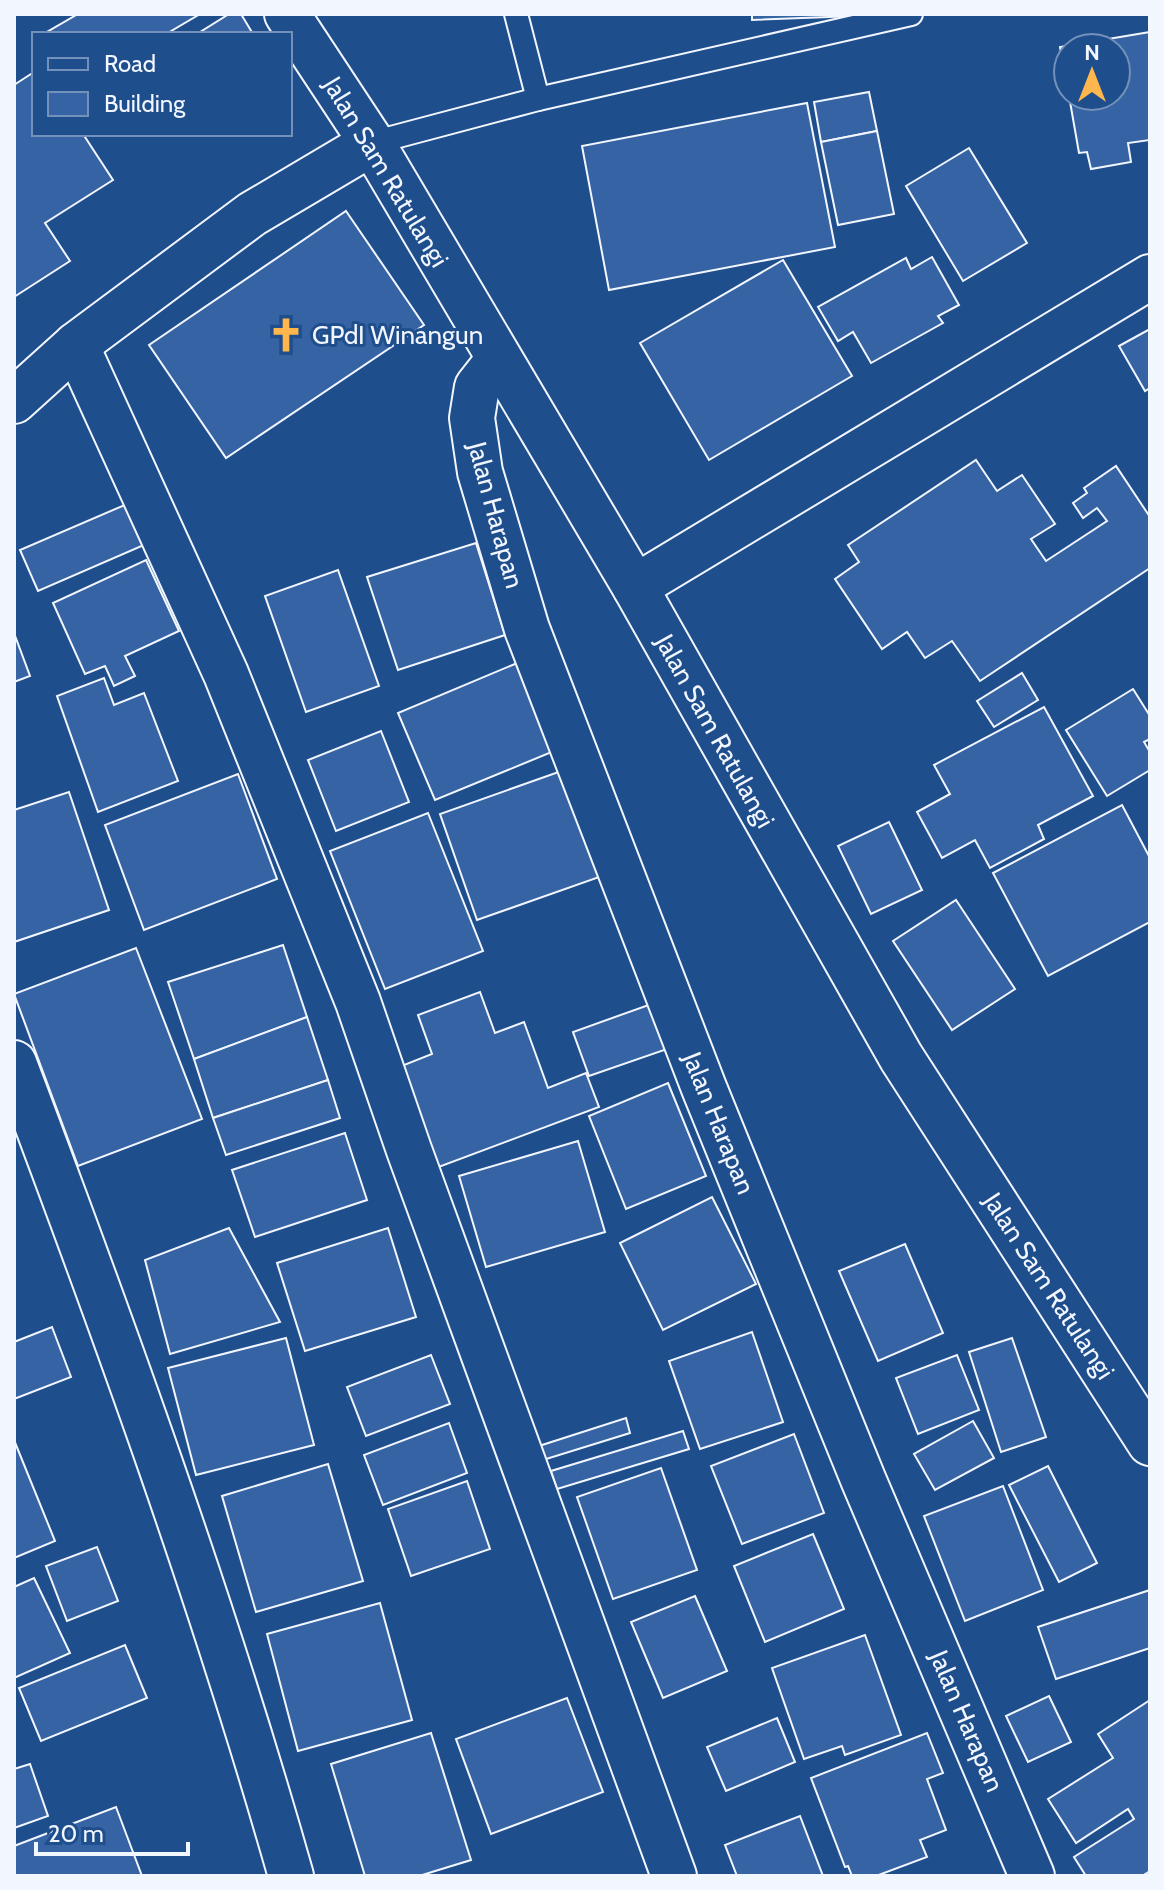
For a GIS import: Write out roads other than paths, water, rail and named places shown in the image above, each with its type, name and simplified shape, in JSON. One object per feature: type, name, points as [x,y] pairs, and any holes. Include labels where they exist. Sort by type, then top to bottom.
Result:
[{"type":"main road","name":"Jalan Sam Ratulangi","points":[[287,14],[372,143],[635,587],[901,1057],[1150,1443]]},
{"type":"main road","points":[[14,401],[76,345],[252,214],[372,143]]},
{"type":"main road","points":[[635,587],[1150,277]]},
{"type":"main road","points":[[76,345],[226,674],[352,987],[674,1876]]},
{"type":"main road","name":"Jalan Harapan","points":[[499,359],[477,387],[472,418],[480,472],[527,629],[710,1103],[863,1479],[1032,1876]]},
{"type":"main road","points":[[14,1063],[133,1384],[240,1705],[291,1876]]},
{"type":"lane","points":[[516,14],[538,99]]},
{"type":"lane","points":[[372,143],[538,99],[911,14]]},
{"type":"place","name":"GPdI Winangun","points":[[286,335]]}]
